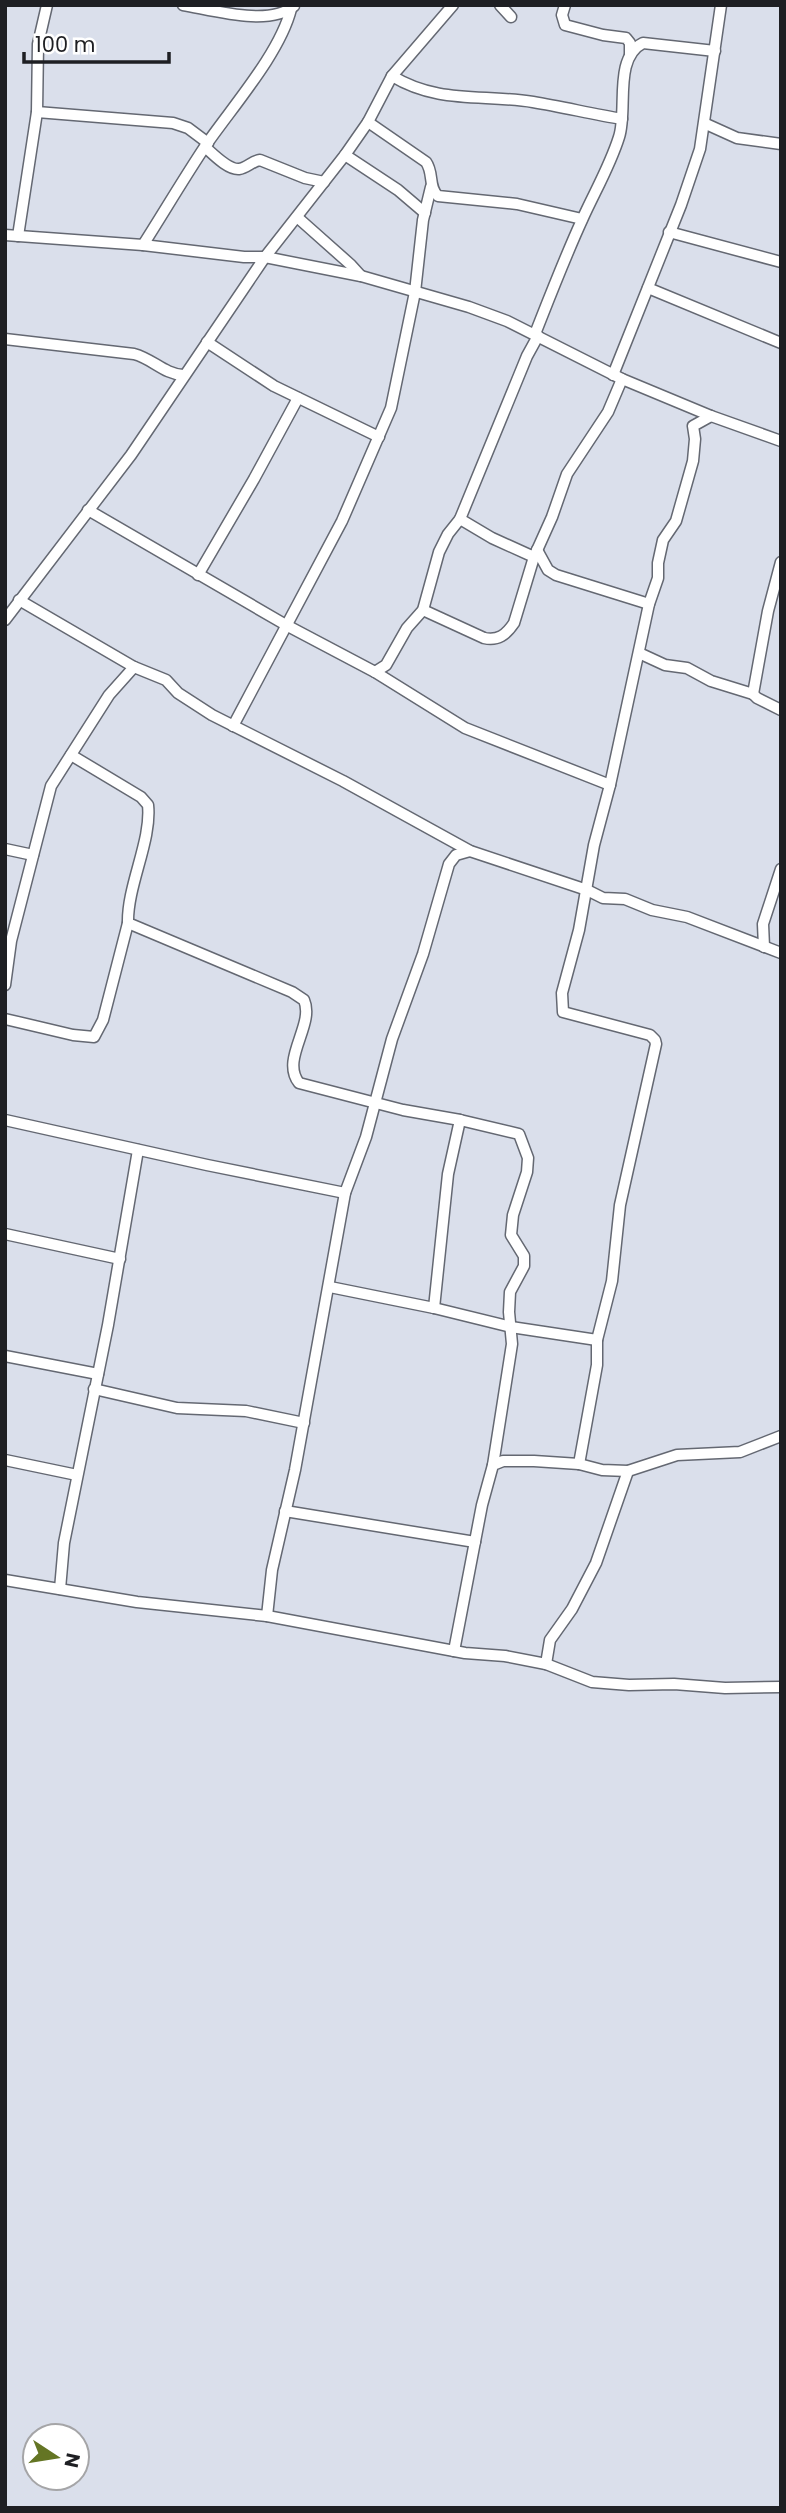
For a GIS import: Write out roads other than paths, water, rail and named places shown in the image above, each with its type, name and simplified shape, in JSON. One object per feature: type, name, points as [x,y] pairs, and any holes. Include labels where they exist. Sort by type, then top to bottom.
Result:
[{"type":"street","points":[[18,236],[37,112],[38,44],[47,5]]},
{"type":"street","points":[[183,5],[258,16],[277,15],[293,7]]},
{"type":"street","points":[[5,619],[131,455],[265,257],[345,155],[368,122],[392,76],[453,5]]},
{"type":"street","points":[[499,5],[511,18]]},
{"type":"street","points":[[375,672],[386,665],[407,628],[422,610],[439,552],[460,519],[582,219],[620,136],[624,75],[630,55],[630,43],[626,38],[565,25],[562,15],[565,5]]},
{"type":"street","points":[[422,610],[469,633],[492,639],[509,631],[514,623],[536,553],[567,474],[608,412],[648,288],[691,177],[706,124],[722,5]]},
{"type":"street","points":[[143,245],[206,145],[260,69],[288,23],[293,7]]},
{"type":"street","points":[[630,55],[643,43],[715,51]]},
{"type":"street","points":[[392,76],[410,87],[436,94],[533,102],[622,119]]},
{"type":"street","points":[[37,112],[173,123],[188,128],[233,168],[239,169],[260,160],[305,178],[324,182]]},
{"type":"street","points":[[233,726],[342,521],[391,408],[415,292],[431,187],[430,168],[426,162],[368,122]]},
{"type":"street","points":[[706,124],[743,140],[781,144]]},
{"type":"street","points":[[345,155],[398,190],[425,213]]},
{"type":"street","points":[[431,187],[434,193],[442,197],[517,204],[582,219]]},
{"type":"street","points":[[297,217],[361,276]]},
{"type":"street","points":[[668,232],[781,262]]},
{"type":"street","points":[[5,235],[265,257],[361,276],[469,307],[536,335],[618,377],[711,416],[781,441]]},
{"type":"street","points":[[648,288],[781,343]]},
{"type":"street","points":[[5,340],[134,354],[147,358],[172,374],[183,375]]},
{"type":"street","points":[[207,342],[298,398],[379,437]]},
{"type":"street","points":[[198,575],[298,398]]},
{"type":"street","points":[[579,1464],[597,1365],[597,1340],[612,1282],[620,1205],[656,1044],[649,1035],[566,1013],[562,1010],[562,993],[649,604],[658,578],[663,540],[676,521],[693,461],[693,426],[711,416]]},
{"type":"street","points":[[88,510],[286,625],[375,672],[465,727],[610,785]]},
{"type":"street","points":[[460,519],[507,545],[536,553],[548,570]]},
{"type":"street","points":[[754,694],[768,611],[781,562]]},
{"type":"street","points":[[530,571],[539,568],[548,570],[570,581],[649,604]]},
{"type":"street","points":[[19,600],[134,667],[166,680],[178,693],[233,726],[343,781],[470,851],[587,890],[603,898],[622,898],[652,910],[687,917],[781,953]]},
{"type":"street","points":[[639,653],[665,665],[687,668],[710,681],[754,694],[781,709]]},
{"type":"street","points":[[5,985],[8,940],[51,786],[109,695],[134,667]]},
{"type":"street","points":[[5,1019],[73,1035],[94,1037],[103,1020],[128,923],[130,894],[147,825],[148,805],[141,797],[71,755]]},
{"type":"street","points":[[5,849],[33,855]]},
{"type":"street","points":[[267,1616],[272,1570],[330,1287],[336,1235],[345,1193],[376,1103],[392,1039],[423,954],[449,863],[456,855],[470,851]]},
{"type":"street","points":[[764,947],[763,921],[781,869]]},
{"type":"street","points":[[128,923],[300,996],[306,1009],[294,1065],[296,1080],[303,1085],[519,1134],[528,1158],[527,1172],[513,1215],[511,1231],[512,1238],[524,1256],[524,1266],[510,1292],[508,1303],[512,1344],[493,1465],[454,1651]]},
{"type":"street","points":[[5,1120],[345,1193]]},
{"type":"street","points":[[434,1308],[448,1174],[460,1120]]},
{"type":"street","points":[[60,1589],[64,1543],[120,1259],[138,1150]]},
{"type":"street","points":[[5,1234],[120,1259]]},
{"type":"street","points":[[330,1287],[511,1327],[597,1340]]},
{"type":"street","points":[[5,1356],[98,1374]]},
{"type":"street","points":[[94,1389],[177,1408],[246,1411],[303,1423]]},
{"type":"street","points":[[493,1465],[503,1461],[579,1464],[603,1470],[628,1471],[677,1455],[740,1452],[781,1436]]},
{"type":"street","points":[[5,1460],[78,1475]]},
{"type":"street","points":[[545,1664],[550,1640],[572,1609],[596,1563],[628,1471]]},
{"type":"street","points":[[285,1511],[475,1542]]},
{"type":"street","points":[[5,1580],[137,1602],[267,1616],[482,1656],[505,1656],[545,1664],[577,1678],[609,1684],[781,1687]]}]
